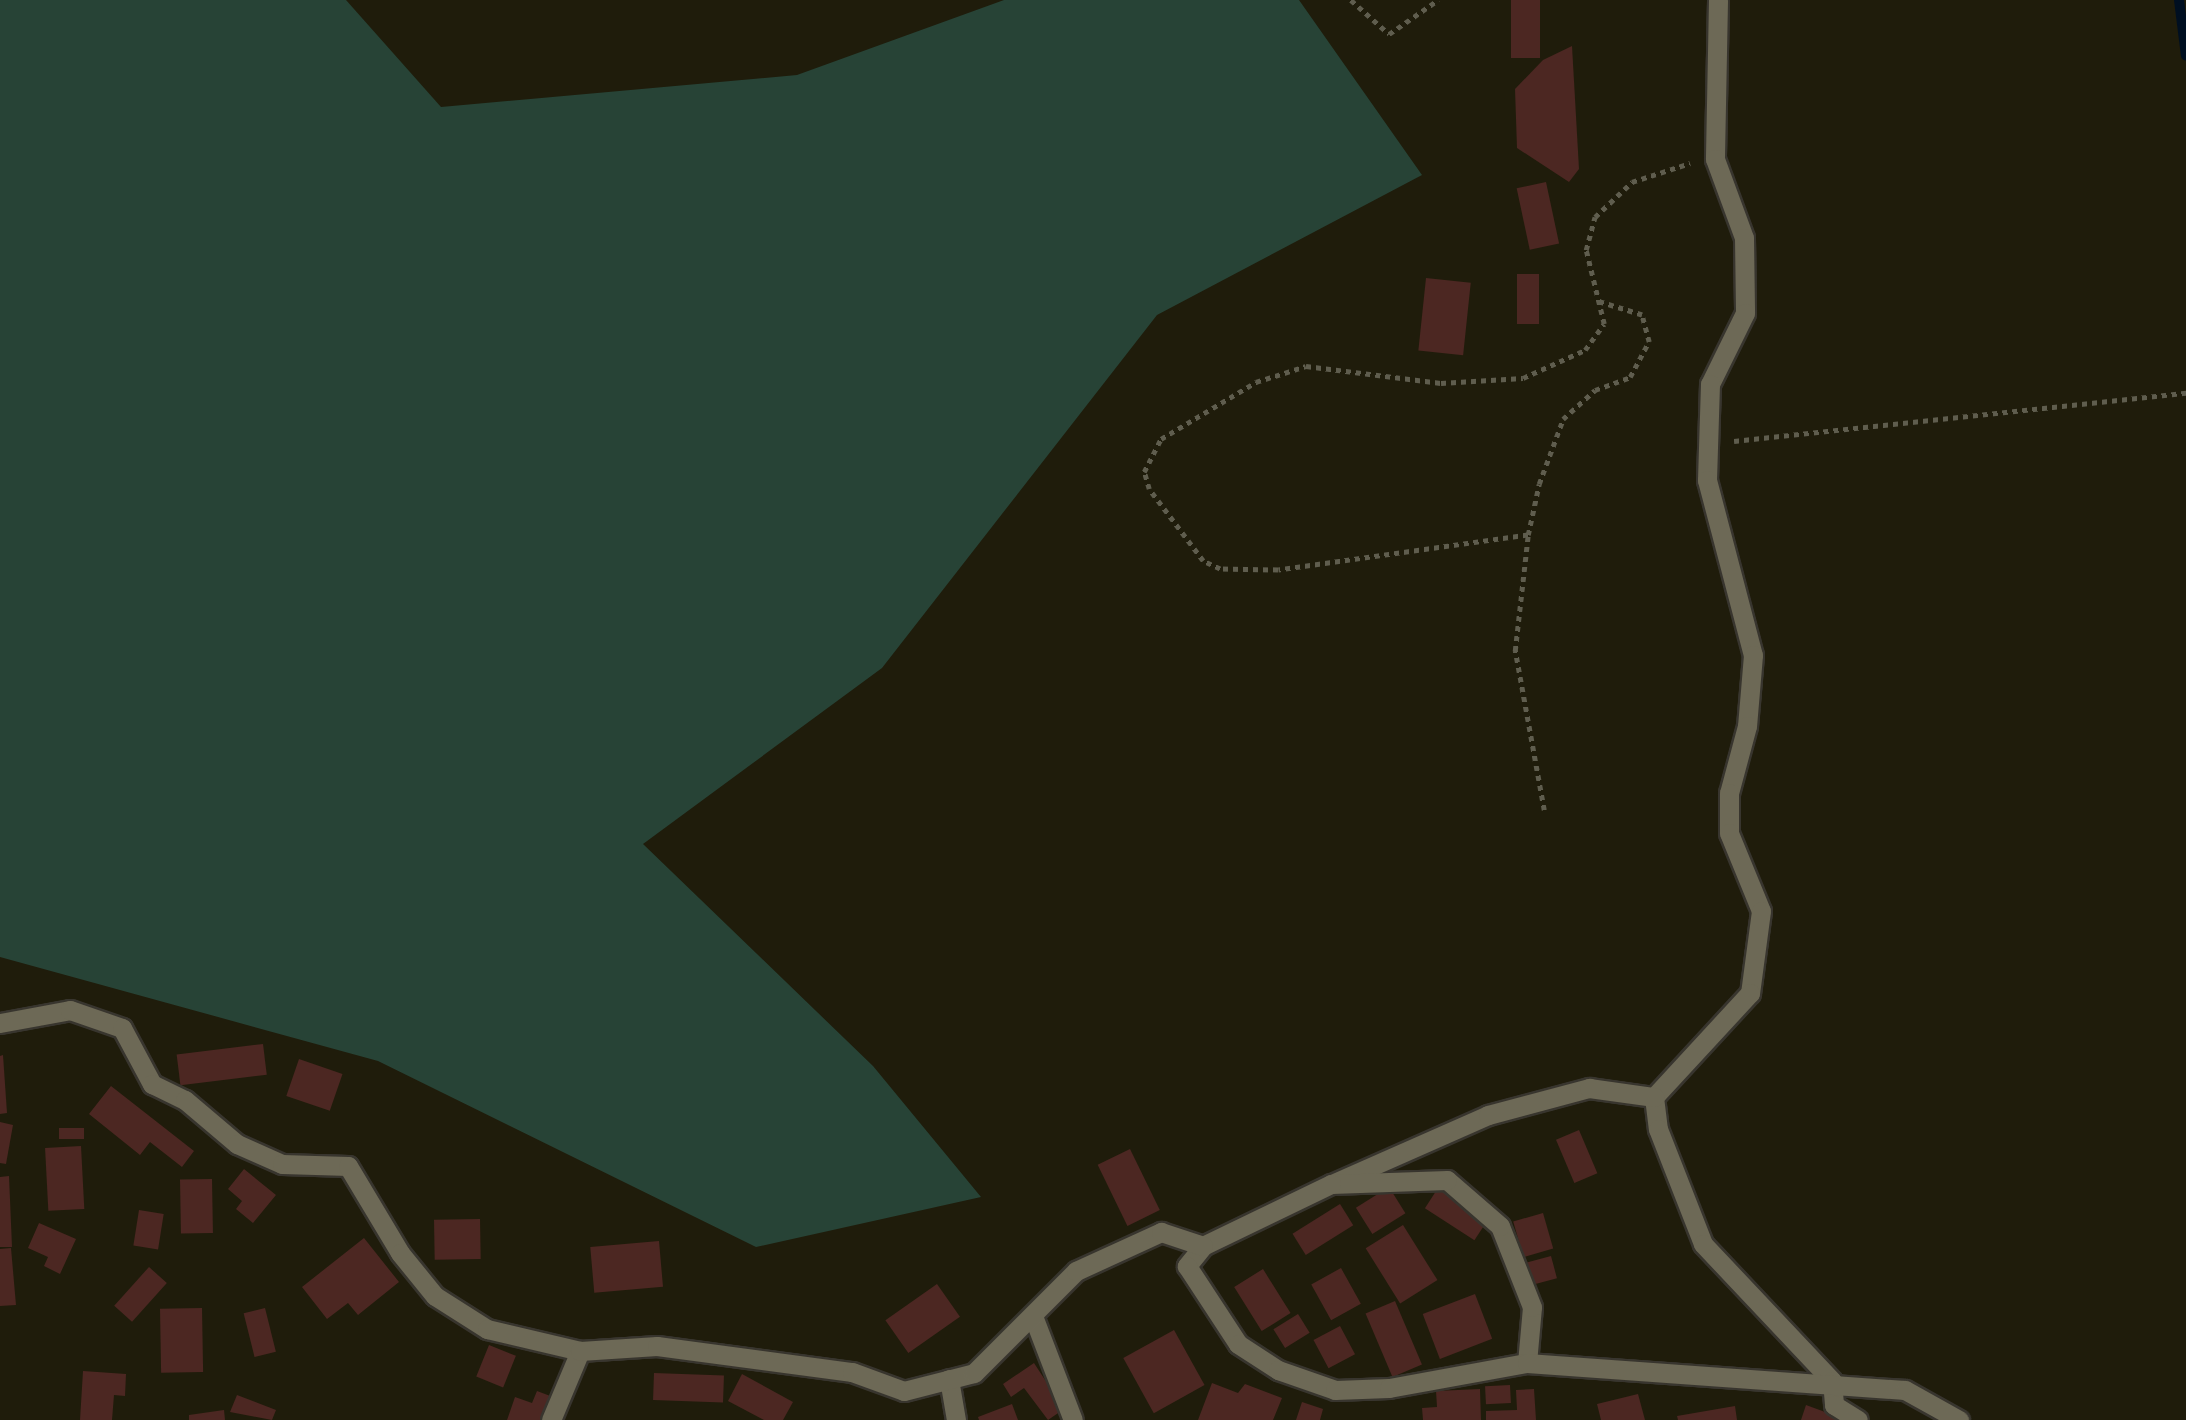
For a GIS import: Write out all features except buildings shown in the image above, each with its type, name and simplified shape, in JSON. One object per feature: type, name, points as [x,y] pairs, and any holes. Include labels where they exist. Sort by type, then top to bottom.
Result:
[{"type":"street","points":[[1717,0],[1715,159],[1744,238],[1745,313],[1710,384],[1707,480],[1753,655],[1747,726],[1729,793],[1729,833],[1761,911],[1750,993],[1654,1097],[1658,1129],[1703,1244],[1832,1381],[1834,1405],[1858,1420]]},
{"type":"street","points":[[0,1023],[70,1010],[122,1028],[152,1084],[185,1100],[237,1144],[282,1164],[348,1166],[400,1253],[435,1296],[487,1329],[580,1351],[657,1346],[852,1372],[904,1391],[974,1373],[1076,1271],[1161,1232],[1203,1246]]},
{"type":"street","points":[[1654,1097],[1589,1088],[1488,1115],[1331,1184],[1203,1246],[1187,1266],[1237,1344],[1278,1370],[1335,1390],[1389,1388],[1527,1363],[1832,1381],[1905,1390],[1959,1420]]},
{"type":"street","points":[[1331,1184],[1447,1180],[1500,1226],[1532,1307],[1527,1363]]},
{"type":"street","points":[[1033,1316],[1073,1420]]},
{"type":"street","points":[[551,1420],[580,1351]]},
{"type":"street","points":[[949,1379],[956,1420]]},
{"type":"path","points":[[1352,0],[1389,34],[1438,0]]},
{"type":"path","points":[[1528,536],[1278,570],[1220,569],[1203,561],[1144,472],[1161,439],[1256,382],[1306,366],[1441,383],[1522,378],[1585,349],[1604,324],[1601,302],[1586,250],[1595,217],[1632,181],[1715,159]]},
{"type":"path","points":[[1544,810],[1516,651],[1528,536],[1563,419],[1595,390],[1630,377],[1649,342],[1642,315],[1601,302]]},
{"type":"path","points":[[1709,444],[2186,393]]},
{"type":"green space","points":[[0,0],[346,0],[441,107],[797,75],[1004,0],[1299,0],[1422,175],[1157,315],[882,668],[643,844],[873,1066],[981,1197],[756,1247],[378,1061],[0,957]]},
{"type":"waterway","points":[[2179,0],[2186,56]]}]
